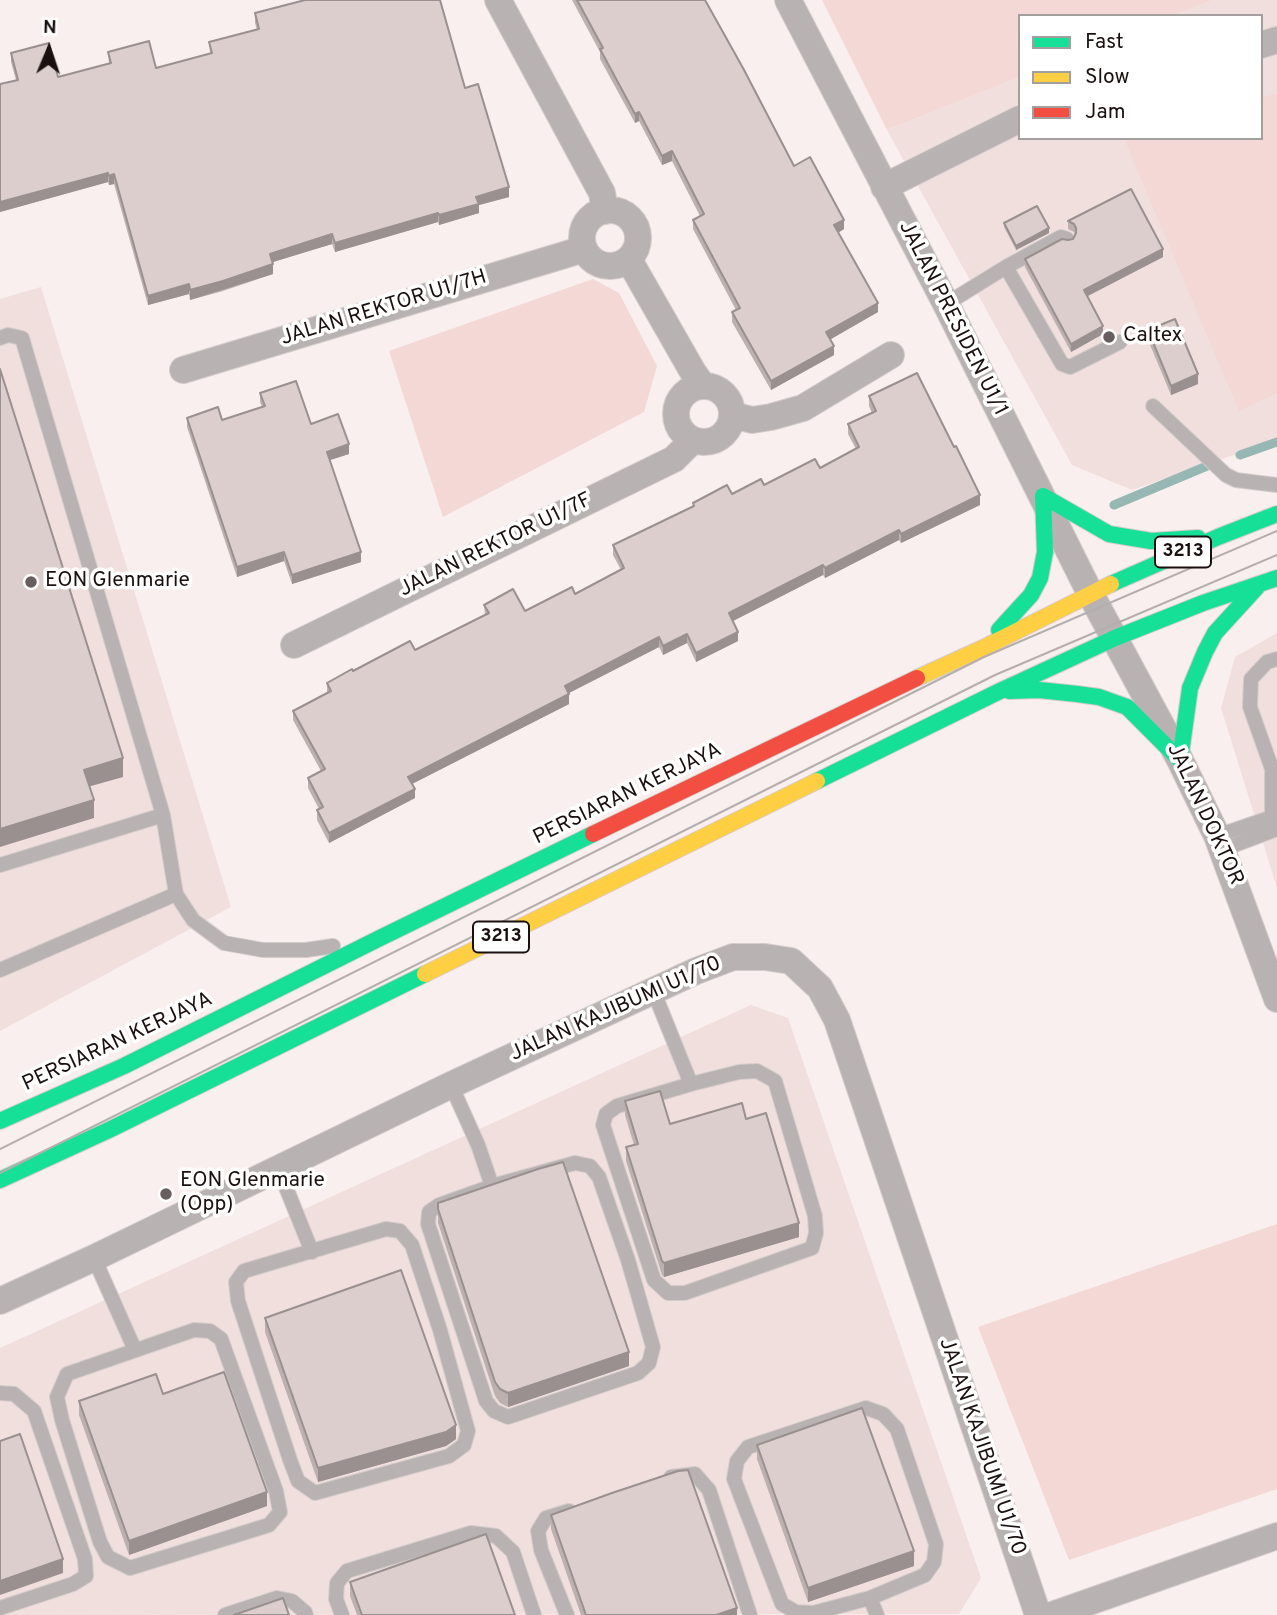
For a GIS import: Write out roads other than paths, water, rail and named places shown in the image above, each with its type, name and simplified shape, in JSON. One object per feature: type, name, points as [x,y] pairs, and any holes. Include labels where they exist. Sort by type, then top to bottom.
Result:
[{"type":"main road","points":[[1042,496],[1109,534],[1151,541],[1218,537]]},
{"type":"main road","points":[[983,648],[1031,595],[1040,578],[1045,552],[1042,496]]},
{"type":"main road","name":"PERSIARAN KERJAYA","points":[[0,1121],[124,1066],[382,937],[983,648],[1090,593],[1277,514]]},
{"type":"main road","points":[[1180,760],[1191,688],[1205,652],[1215,633],[1269,581]]},
{"type":"main road","name":"3213","points":[[0,1180],[111,1129],[1000,691],[1115,638],[1203,603],[1269,581]]},
{"type":"main road","points":[[1000,691],[1039,690],[1077,694],[1099,697],[1127,707],[1180,760]]},
{"type":"street","points":[[498,0],[602,193],[605,211]]},
{"type":"street","name":"JALAN PRESIDEN U1/1","points":[[788,0],[1115,638]]},
{"type":"street","points":[[884,187],[1018,120]]},
{"type":"street","points":[[605,211],[623,214],[636,226],[638,244],[635,253],[621,264],[604,266],[589,257],[584,249],[582,241],[586,225],[590,219],[605,211]]},
{"type":"street","name":"JALAN REKTOR U1/7H","points":[[183,370],[584,249]]},
{"type":"street","points":[[629,260],[703,386]]},
{"type":"street","points":[[733,415],[752,419],[803,408],[891,355]]},
{"type":"street","points":[[703,386],[721,391],[727,398],[733,415],[731,424],[720,438],[702,443],[685,435],[676,419],[680,400],[694,388],[703,386]]},
{"type":"street","name":"JALAN REKTOR U1/7F","points":[[295,645],[674,459],[693,440]]},
{"type":"street","name":"JALAN DOKTOR","points":[[1115,638],[1180,760],[1220,843],[1277,999]]},
{"type":"street","name":"JALAN KAJIBUMI U1/70","points":[[0,1301],[696,971],[733,957],[765,957],[791,961],[820,989],[837,1020],[1038,1615]]},
{"type":"street","points":[[1052,1615],[1277,1536]]},
{"type":"lane","points":[[946,304],[1061,237],[1067,239]]},
{"type":"lane","points":[[1006,267],[1062,364],[1070,367],[1120,342]]},
{"type":"lane","points":[[0,338],[8,335],[22,338],[163,815],[176,894],[193,920],[224,943],[263,950],[306,950],[382,937]]},
{"type":"lane","points":[[1153,406],[1226,475],[1236,480],[1277,485]]},
{"type":"lane","points":[[1277,659],[1267,662],[1251,679],[1250,707],[1277,783]]},
{"type":"lane","points":[[1220,843],[1272,817],[1272,769]]},
{"type":"lane","points":[[0,865],[163,815]]},
{"type":"lane","points":[[1220,843],[1277,828]]},
{"type":"lane","points":[[0,970],[176,894]]},
{"type":"lane","points":[[653,990],[691,1084]]},
{"type":"lane","points":[[757,1071],[775,1081],[816,1216],[816,1233],[812,1248],[685,1293],[668,1293],[654,1280],[603,1125],[606,1114],[617,1106],[691,1084],[739,1072],[757,1071]]},
{"type":"lane","points":[[452,1085],[492,1186]]},
{"type":"lane","points":[[575,1163],[590,1166],[599,1177],[624,1248],[653,1347],[649,1363],[638,1373],[508,1417],[494,1411],[486,1401],[428,1224],[429,1212],[439,1205],[492,1186],[575,1163]]},
{"type":"lane","points":[[279,1170],[312,1252]]},
{"type":"lane","points":[[386,1228],[400,1231],[412,1245],[440,1330],[468,1431],[464,1445],[449,1455],[315,1493],[298,1481],[238,1301],[236,1282],[244,1271],[312,1252],[386,1228]]},
{"type":"lane","points":[[94,1258],[135,1350]]},
{"type":"lane","points":[[194,1330],[210,1331],[221,1339],[276,1491],[280,1513],[268,1525],[130,1568],[108,1557],[100,1542],[57,1396],[66,1374],[135,1350],[194,1330]]},
{"type":"lane","points":[[0,1393],[14,1394],[34,1410],[85,1559],[86,1576],[73,1584],[0,1608]]},
{"type":"lane","points":[[866,1408],[883,1413],[897,1429],[936,1544],[934,1562],[925,1576],[870,1598],[813,1612],[796,1612],[782,1604],[734,1479],[737,1461],[748,1447],[866,1408]]},
{"type":"lane","points":[[663,1480],[695,1474],[709,1490],[750,1615]]},
{"type":"lane","points":[[567,1615],[541,1550],[538,1531],[546,1518],[585,1506]]},
{"type":"lane","points":[[342,1615],[336,1599],[337,1583],[347,1572],[471,1533],[496,1536],[513,1552],[534,1615]]},
{"type":"lane","points":[[225,1615],[277,1598],[292,1601],[306,1615]]},
{"type":"lane","points":[[870,1598],[877,1615]]},
{"type":"waterway","points":[[1240,455],[1277,442]]},
{"type":"waterway","points":[[1114,505],[1207,466]]},
{"type":"tram line","points":[[0,1149],[984,657],[1277,531]]},
{"type":"tram line","points":[[0,1173],[995,675],[1277,555]]},
{"type":"place","name":"Caltex","points":[[1109,337]]},
{"type":"place","name":"EON Glenmarie","points":[[31,582]]},
{"type":"place","name":"EON Glenmarie (Opp)","points":[[166,1194]]}]
